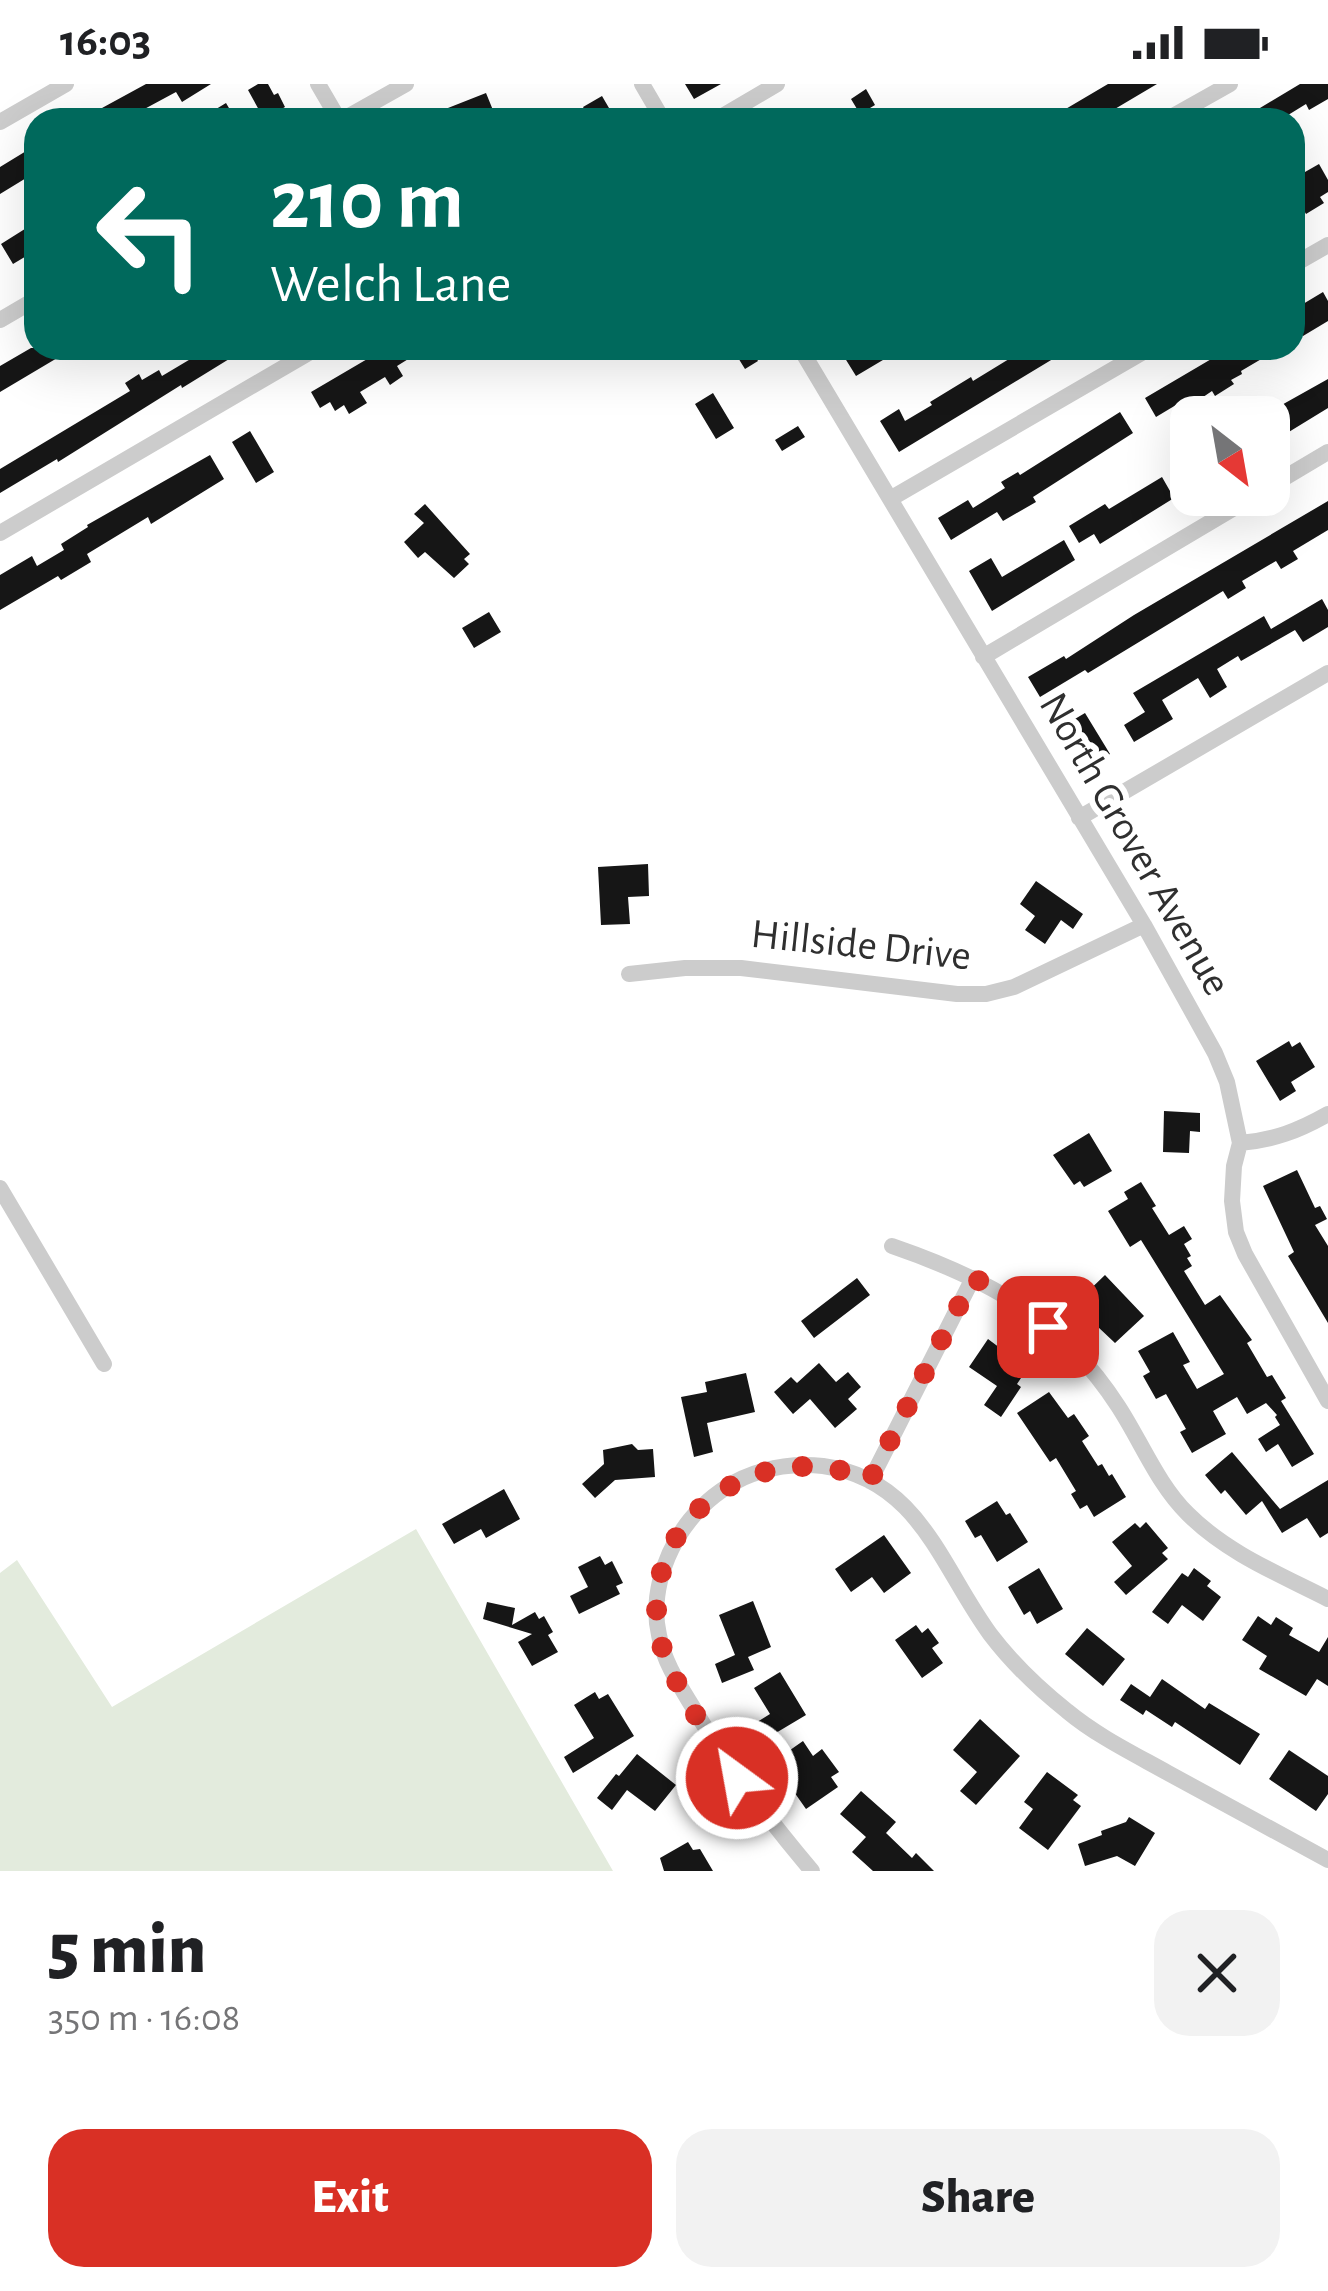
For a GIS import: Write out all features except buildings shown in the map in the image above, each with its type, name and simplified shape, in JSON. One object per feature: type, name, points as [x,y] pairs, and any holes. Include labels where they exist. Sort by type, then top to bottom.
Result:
[{"type":"street","points":[[24,108],[66,84]]},
{"type":"street","points":[[362,108],[406,84]]},
{"type":"street","points":[[736,108],[777,84]]},
{"type":"street","points":[[1187,108],[1229,84]]},
{"type":"street","points":[[0,533],[296,360]]},
{"type":"street","name":"North Grover Avenue","points":[[807,360],[1215,1053],[1227,1082],[1240,1143],[1232,1201],[1237,1232],[1328,1401]]},
{"type":"street","points":[[890,499],[1129,360]]},
{"type":"street","points":[[1290,475],[1328,452]]},
{"type":"street","points":[[983,657],[1221,516]]},
{"type":"street","points":[[1078,818],[1328,673]]},
{"type":"street","name":"Hillside Drive","points":[[629,974],[741,968],[986,994],[1014,988],[1144,926]]},
{"type":"street","points":[[1240,1143],[1275,1139],[1328,1114]]},
{"type":"street","points":[[0,1188],[104,1364]]},
{"type":"street","points":[[892,1246],[950,1266],[1023,1307],[1068,1345],[1116,1403],[1184,1511],[1224,1546],[1328,1599]]},
{"type":"street","points":[[870,1480],[973,1278]]},
{"type":"street","points":[[812,1871],[737,1778],[675,1678],[659,1636],[660,1582],[668,1557],[691,1518],[740,1480],[774,1468],[818,1466],[854,1473],[891,1494],[926,1530],[990,1634],[1018,1667],[1072,1715],[1108,1740],[1328,1860]]},
{"type":"shaded area","points":[[416,1529],[613,1871],[0,1871],[0,1573],[17,1560],[112,1707]]},
{"type":"route","points":[[737,1778],[675,1678],[659,1636],[660,1582],[676,1540],[691,1518],[740,1480],[774,1468],[836,1468],[870,1480],[973,1278],[1048,1327]]}]
